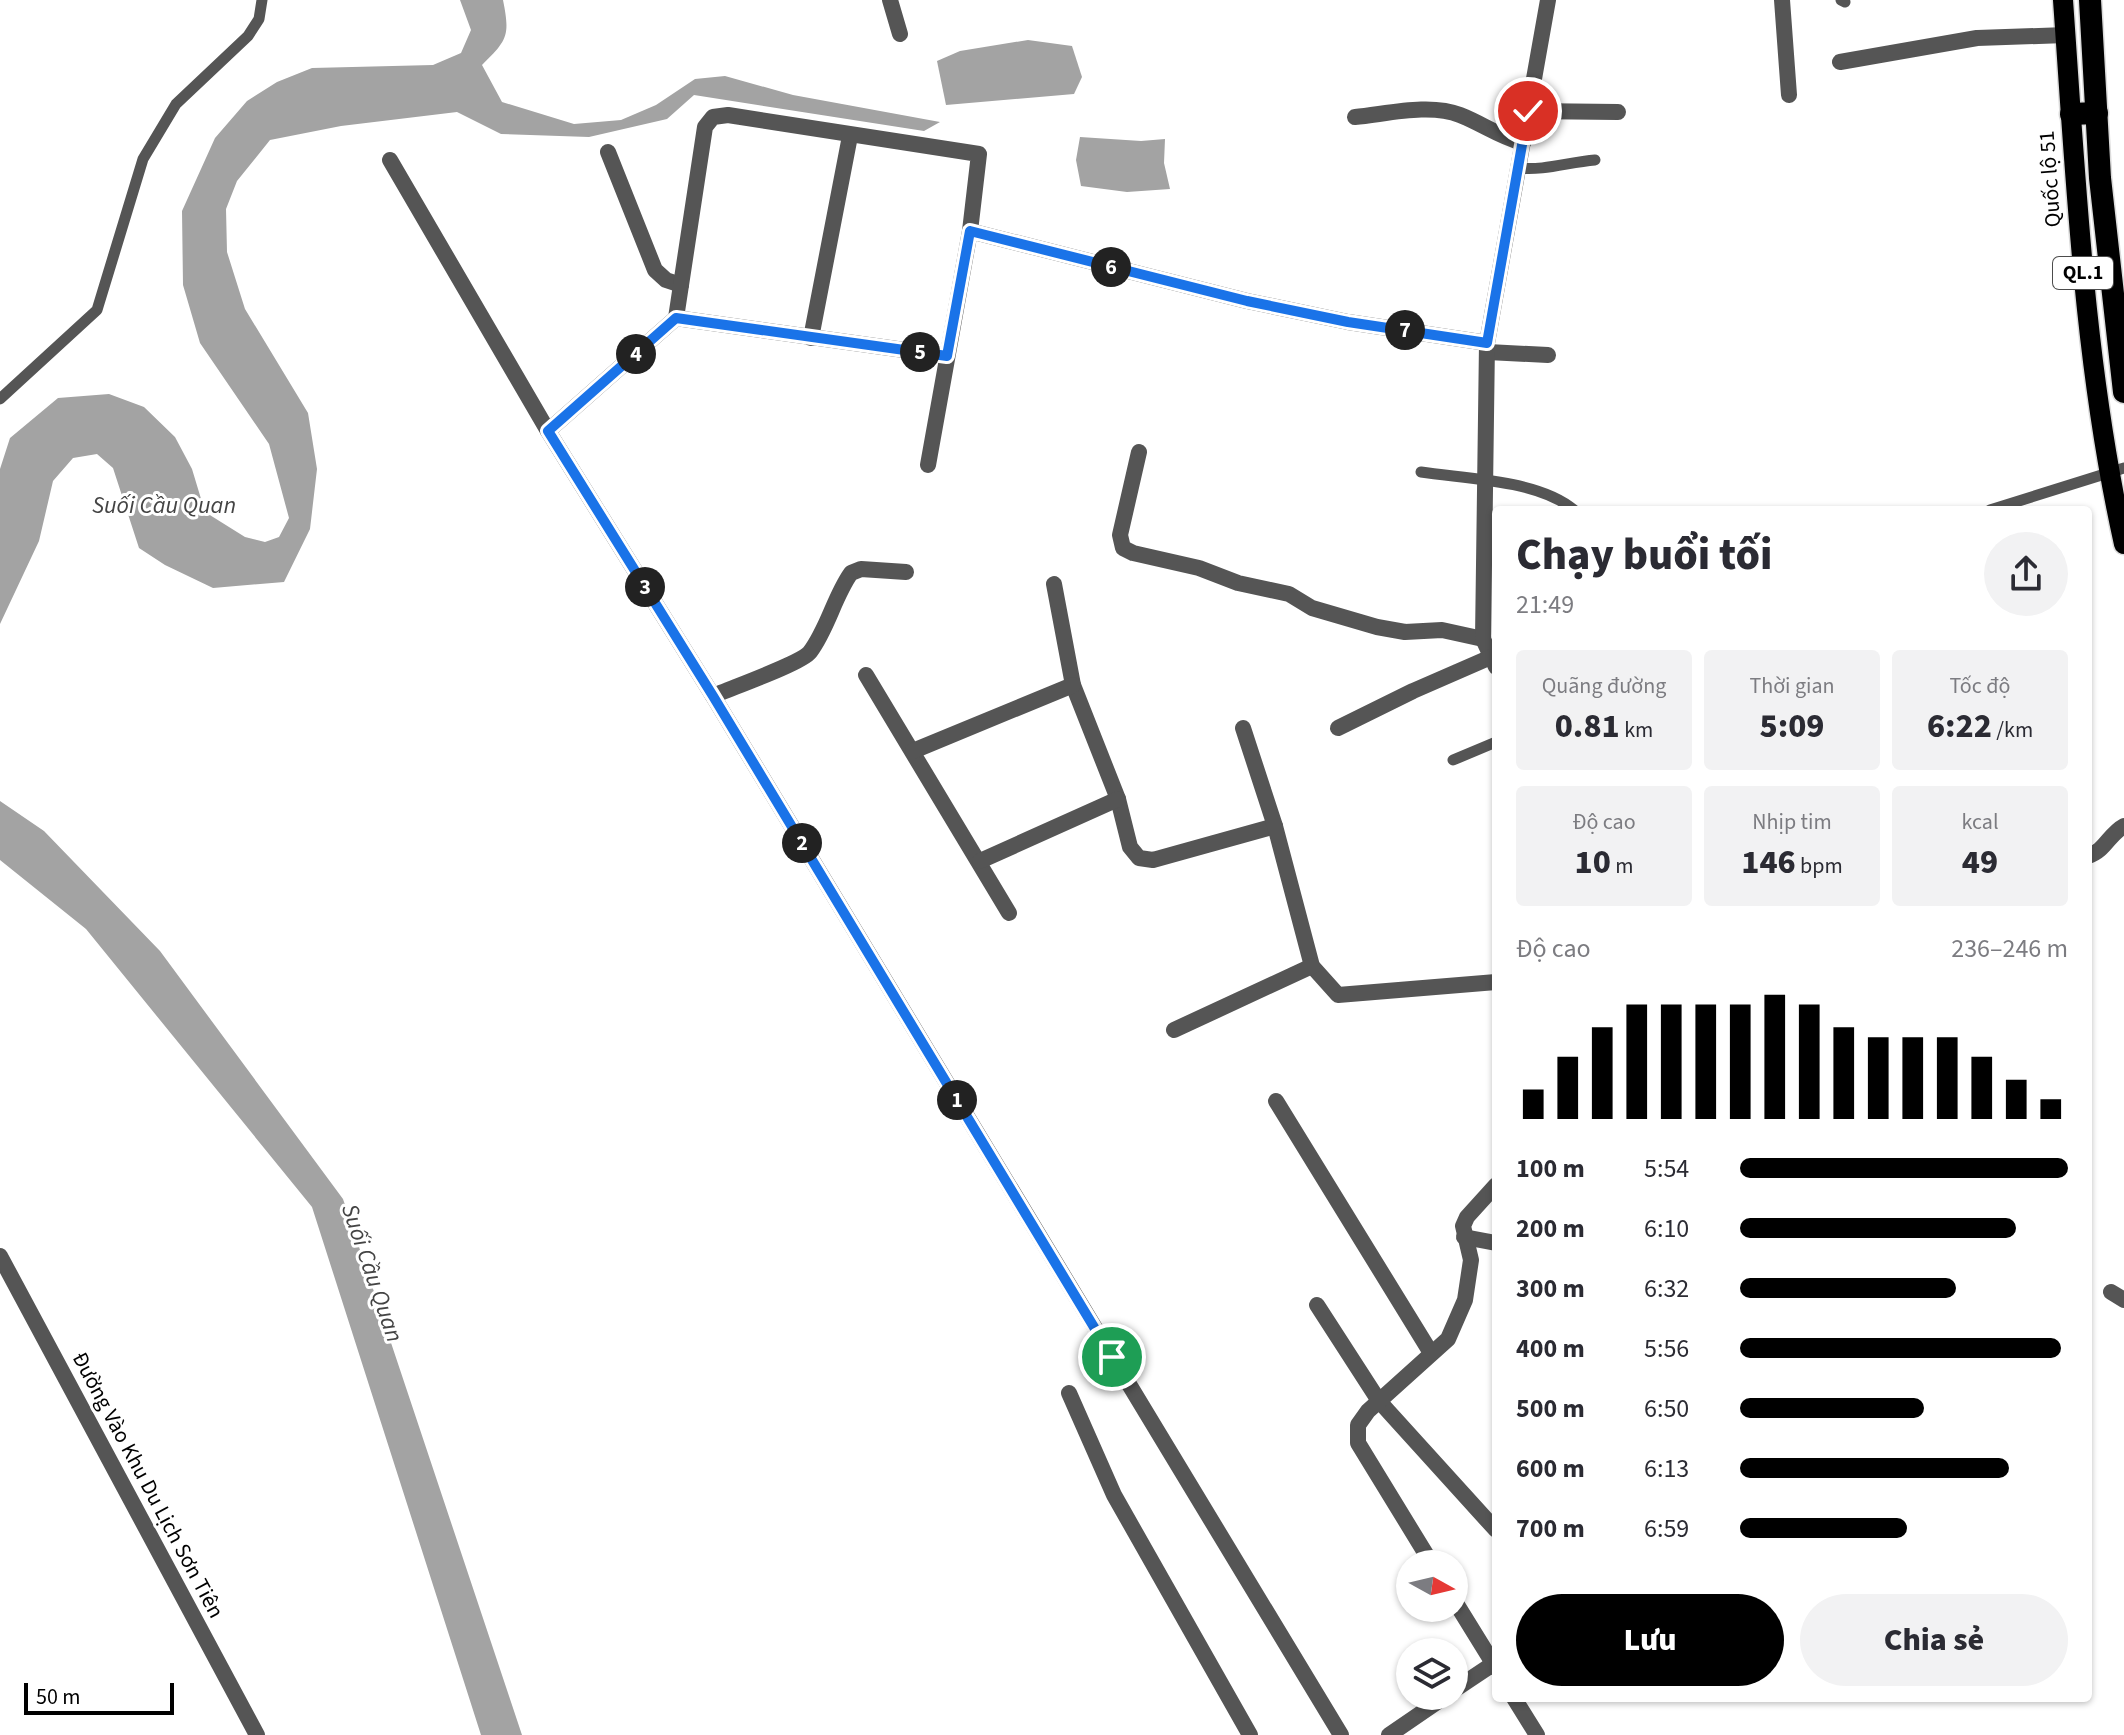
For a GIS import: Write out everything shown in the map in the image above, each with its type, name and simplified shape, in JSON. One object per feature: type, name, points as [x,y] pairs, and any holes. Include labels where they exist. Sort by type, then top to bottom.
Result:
[{"type":"highway","name":"QL.1","points":[[2090,0],[2100,178],[2124,392]]},
{"type":"highway","points":[[2071,114],[2097,113]]},
{"type":"main road","name":"Quốc lộ 51","points":[[2063,0],[2085,300],[2116,471],[2124,544]]},
{"type":"street","points":[[890,0],[900,34]]},
{"type":"street","points":[[1492,658],[1483,639],[1488,348],[1548,0]]},
{"type":"street","points":[[1782,0],[1789,95]]},
{"type":"street","points":[[1840,62],[1977,38],[2066,35]]},
{"type":"street","points":[[1355,117],[1428,110],[1459,114],[1492,133],[1523,143]]},
{"type":"street","points":[[1528,111],[1618,112]]},
{"type":"street","points":[[548,431],[676,318],[705,127],[713,117],[728,115],[979,154],[970,231],[928,465]]},
{"type":"street","points":[[811,338],[850,136]]},
{"type":"street","points":[[608,152],[655,270],[666,280],[681,285]]},
{"type":"street","points":[[390,160],[548,431],[713,696],[1341,1735]]},
{"type":"street","points":[[970,231],[1247,301],[1488,348],[1548,355]]},
{"type":"street","points":[[676,318],[947,356]]},
{"type":"street","points":[[1139,452],[1120,535],[1123,548],[1199,568],[1238,583],[1289,594],[1312,608],[1377,627],[1405,632],[1442,630],[1483,639]]},
{"type":"street","points":[[713,696],[772,670],[794,665],[809,654],[851,573],[861,569],[906,572]]},
{"type":"street","points":[[1054,584],[1073,685],[1118,799],[1130,847],[1139,858],[1153,860],[1275,826]]},
{"type":"street","points":[[1338,728],[1413,691],[1492,663]]},
{"type":"street","points":[[866,675],[1009,913]]},
{"type":"street","points":[[913,751],[1073,685]]},
{"type":"street","points":[[1243,728],[1275,826],[1312,966],[1338,995],[1492,982]]},
{"type":"street","points":[[980,861],[1118,799]]},
{"type":"street","points":[[2092,854],[2124,826]]},
{"type":"street","points":[[1174,1030],[1312,966]]},
{"type":"street","points":[[1276,1101],[1431,1353]]},
{"type":"street","points":[[1423,1550],[1358,1443],[1358,1425],[1379,1401],[1448,1339],[1465,1300],[1471,1260],[1464,1237],[1467,1217],[1492,1189]]},
{"type":"street","points":[[1464,1237],[1492,1242]]},
{"type":"street","name":"Đường Vào Khu Du Lịch Sơn Tiên","points":[[0,1256],[257,1735]]},
{"type":"street","points":[[1317,1305],[1379,1401],[1492,1526]]},
{"type":"street","points":[[1069,1393],[1114,1495],[1250,1735]]},
{"type":"street","points":[[1468,1622],[1492,1660]]},
{"type":"street","points":[[1468,1681],[1492,1667]]},
{"type":"street","points":[[1516,1702],[1537,1735]]},
{"type":"street","points":[[1389,1735],[1426,1710]]},
{"type":"lane","points":[[0,399],[97,310],[143,159],[176,104],[248,36],[259,19],[262,0]]},
{"type":"lane","points":[[1518,168],[1540,170],[1566,162],[1595,160]]},
{"type":"lane","points":[[2003,506],[2116,471]]},
{"type":"lane","points":[[1421,472],[1533,488],[1569,506]]},
{"type":"lane","points":[[1453,760],[1492,744]]},
{"type":"water","name":"Suối Cầu Quan","points":[[460,0],[503,0],[505,36],[482,65],[502,102],[574,124],[621,120],[656,105],[695,79],[725,76],[793,95],[940,122],[924,131],[694,95],[667,119],[589,137],[501,134],[457,112],[341,126],[270,140],[237,181],[226,209],[227,252],[245,309],[308,413],[317,469],[310,529],[284,582],[213,588],[165,565],[139,548],[113,468],[97,454],[73,458],[53,481],[39,541],[0,624],[0,469],[10,438],[58,398],[109,394],[144,407],[175,437],[192,469],[205,512],[245,537],[265,542],[279,537],[289,518],[269,444],[200,343],[183,285],[182,211],[215,138],[247,101],[277,82],[312,68],[433,65],[461,53],[471,30]]},
{"type":"water","points":[[1028,40],[1072,46],[1082,77],[1074,94],[946,105],[937,61],[960,51]]},
{"type":"water","points":[[1080,137],[1141,141],[1165,139],[1164,163],[1170,189],[1127,192],[1081,186],[1076,160]]},
{"type":"water","name":"Suối Cầu Quan","points":[[0,801],[44,831],[160,951],[343,1199],[522,1735],[481,1735],[312,1207],[86,929],[0,860]]},
{"type":"route","points":[[1112,1357],[713,696],[548,431],[676,318],[947,356],[970,231],[1247,301],[1348,322],[1487,343],[1528,111]]}]
